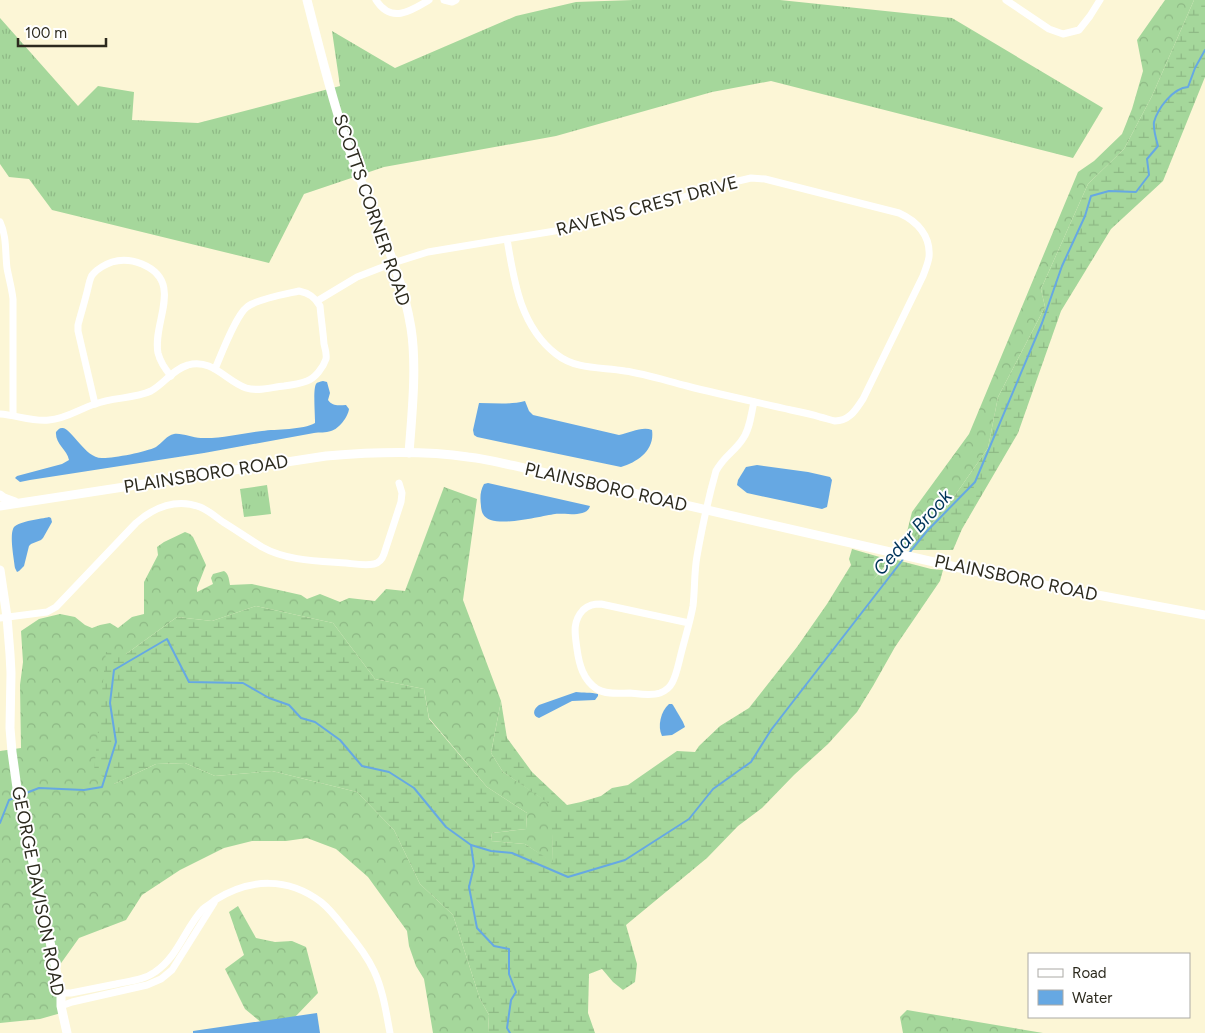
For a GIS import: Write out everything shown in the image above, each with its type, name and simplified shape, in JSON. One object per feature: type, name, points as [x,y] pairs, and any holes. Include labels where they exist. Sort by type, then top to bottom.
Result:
[{"type":"street","name":"SCOTTS CORNER ROAD","points":[[307,0],[349,149],[394,263],[407,307],[413,347],[414,370],[409,453]]},
{"type":"street","points":[[376,0],[382,8],[394,14],[408,12],[430,0]]},
{"type":"street","points":[[444,0],[452,2],[456,0]]},
{"type":"street","points":[[1006,0],[1049,29],[1063,34],[1079,30],[1100,0]]},
{"type":"street","name":"RAVENS CREST DRIVE","points":[[317,301],[357,277],[428,252],[507,239],[586,226],[751,178],[765,179],[908,217],[920,227],[927,241],[929,257],[927,266],[863,399],[847,418],[835,421],[647,375],[623,370],[588,368],[571,363],[558,356],[546,346],[531,326],[514,278],[507,239]]},
{"type":"street","points":[[0,222],[13,299],[13,416]]},
{"type":"street","points":[[95,404],[78,325],[92,274],[114,261],[138,262],[148,267],[158,276],[164,288],[165,299],[157,343],[158,353],[170,376]]},
{"type":"street","points":[[0,414],[49,420],[67,417],[95,404],[153,390],[189,364],[199,363],[209,366],[238,384],[255,390],[308,381],[321,369],[326,358],[320,306],[317,301],[306,292],[299,290],[255,302],[246,307],[239,316],[215,369]]},
{"type":"street","points":[[689,623],[601,604],[590,605],[577,617],[574,633],[582,670],[586,678],[598,690],[608,692],[653,694],[668,689],[672,683],[689,623],[697,558],[716,471],[721,462],[741,442],[746,434],[754,402]]},
{"type":"street","name":"PLAINSBORO ROAD","points":[[0,506],[326,456],[409,453],[467,457],[493,461],[1005,578],[1205,615]]},
{"type":"street","points":[[4,618],[47,612],[56,607],[136,523],[158,508],[172,504],[189,504],[201,508],[262,548],[282,556],[369,565],[378,563],[382,559],[401,502],[402,493],[399,483]]},
{"type":"street","points":[[0,495],[18,503]]},
{"type":"street","name":"GEORGE DAVISON ROAD","points":[[0,570],[4,618],[12,673],[11,740],[17,788],[61,992],[61,1006],[67,1033]]},
{"type":"street","points":[[61,1006],[147,985],[162,979],[172,970],[182,949],[216,900],[243,887],[268,883],[301,890],[330,910],[365,954],[374,971],[383,995],[390,1033]]},
{"type":"street","points":[[61,992],[71,993],[135,980],[155,972],[182,949]]},
{"type":"street","points":[[122,983],[124,990]]},
{"type":"green space","points":[[780,0],[952,18],[1103,108],[1073,158],[771,81],[712,92],[556,136],[384,167],[304,194],[269,263],[52,210],[29,179],[9,177],[0,164],[0,18],[78,106],[98,86],[134,92],[132,120],[198,123],[340,86],[332,31],[395,68],[516,16],[576,2]]},
{"type":"green space","points":[[1165,0],[1194,0],[1152,96],[1124,149],[1088,184],[1041,289],[1045,307],[998,397],[988,448],[942,514],[903,548],[912,512],[969,434],[1078,172],[1094,161],[1122,134],[1132,109],[1143,71],[1137,40]]},
{"type":"green space","points":[[1194,0],[1205,0],[1205,77],[1163,181],[1111,229],[1061,311],[1018,433],[962,529],[953,550],[913,550],[903,548],[942,514],[988,448],[998,397],[1045,307],[1041,289],[1088,184],[1124,149],[1152,96]]},
{"type":"green space","points":[[267,485],[271,514],[244,517],[240,489]]},
{"type":"green space","points":[[444,487],[477,499],[463,600],[501,701],[491,753],[503,772],[552,805],[553,863],[525,844],[491,841],[492,833],[526,829],[527,813],[487,787],[429,718],[424,689],[375,679],[333,623],[256,606],[212,621],[177,617],[126,654],[114,784],[156,764],[185,763],[215,776],[272,771],[357,792],[394,830],[420,884],[453,915],[480,999],[489,1015],[488,1033],[433,1033],[424,979],[416,966],[409,946],[407,931],[368,877],[336,849],[307,838],[286,841],[252,841],[224,848],[180,870],[142,895],[126,920],[79,938],[59,966],[61,1013],[40,1019],[0,1023],[0,751],[21,748],[20,685],[23,662],[21,631],[39,619],[60,614],[75,617],[92,628],[110,623],[118,628],[132,617],[144,614],[144,582],[158,555],[157,547],[185,532],[193,537],[206,565],[197,592],[213,584],[211,578],[213,574],[224,571],[228,575],[230,585],[252,584],[301,595],[307,599],[320,594],[340,602],[349,598],[375,601],[386,589],[405,591]]},
{"type":"green space","points":[[852,549],[890,560],[873,580],[893,559],[931,569],[943,570],[940,581],[895,647],[857,712],[828,744],[762,808],[738,826],[707,858],[626,925],[637,964],[635,982],[623,990],[602,969],[589,974],[588,1013],[595,1033],[488,1033],[489,1015],[480,999],[453,915],[420,884],[394,830],[357,792],[272,771],[215,776],[185,763],[156,764],[114,784],[94,771],[106,652],[126,654],[177,617],[212,621],[256,606],[333,623],[375,679],[424,689],[429,719],[487,787],[527,813],[526,829],[492,833],[491,841],[525,844],[553,862],[551,805],[503,772],[491,753],[501,701],[507,738],[532,772],[567,805],[601,796],[612,788],[628,785],[677,751],[695,752],[720,726],[749,708],[797,647],[827,604],[851,565],[849,559]]},
{"type":"green space","points":[[238,906],[256,938],[275,942],[292,941],[306,947],[318,993],[295,1017],[262,1023],[245,1009],[225,969],[244,955],[229,912]]},
{"type":"green space","points":[[907,1010],[1043,1033],[903,1033],[900,1017]]},
{"type":"water","points":[[327,382],[330,393],[328,400],[332,404],[346,405],[349,409],[343,422],[329,432],[20,482],[15,478],[62,464],[69,460],[56,436],[56,432],[61,428],[66,429],[91,454],[103,458],[151,449],[174,434],[198,438],[216,438],[310,425],[315,423],[315,387],[317,383]]},
{"type":"water","points":[[525,401],[533,415],[619,435],[640,429],[652,430],[651,444],[639,458],[621,467],[474,435],[473,430],[479,403]]},
{"type":"water","points":[[757,465],[830,477],[832,480],[827,507],[822,509],[747,493],[737,485],[738,480],[746,467]]},
{"type":"water","points":[[488,483],[590,506],[588,510],[580,514],[555,514],[516,521],[496,521],[488,519],[481,509],[480,497],[482,489],[484,484]]},
{"type":"water","points":[[49,517],[52,522],[43,538],[29,546],[24,566],[17,572],[12,547],[14,527],[26,522]]},
{"type":"water","points":[[576,692],[595,693],[598,696],[595,700],[572,701],[539,718],[535,716],[535,710],[539,705]]},
{"type":"water","points":[[669,704],[673,705],[685,727],[672,735],[662,736],[660,728],[661,719]]},
{"type":"water","points":[[317,1013],[320,1033],[193,1033],[193,1031]]},
{"type":"waterway","name":"Cedar Brook","points":[[909,553],[927,531],[975,482],[1042,323],[1062,266],[1085,216],[1091,196],[1109,191],[1136,192],[1149,175],[1147,159],[1158,146],[1154,128],[1156,117],[1172,95],[1182,88],[1188,87],[1195,68],[1205,50]]},
{"type":"waterway","name":"Cedar Brook","points":[[471,845],[491,851],[512,853],[568,877],[625,860],[689,819],[713,789],[751,762],[771,730],[904,558]]},
{"type":"waterway","points":[[21,795],[39,788],[84,790],[102,787],[116,742],[110,703],[114,670],[167,639],[189,682],[243,683],[269,698],[289,705],[301,718],[315,722],[340,740],[362,766],[389,772],[414,788],[446,827],[471,845],[474,866],[469,887],[477,928],[494,946],[509,949],[509,974],[516,992],[511,1000],[507,1028],[510,1033]]},
{"type":"waterway","points":[[0,823],[9,800],[17,797]]}]
